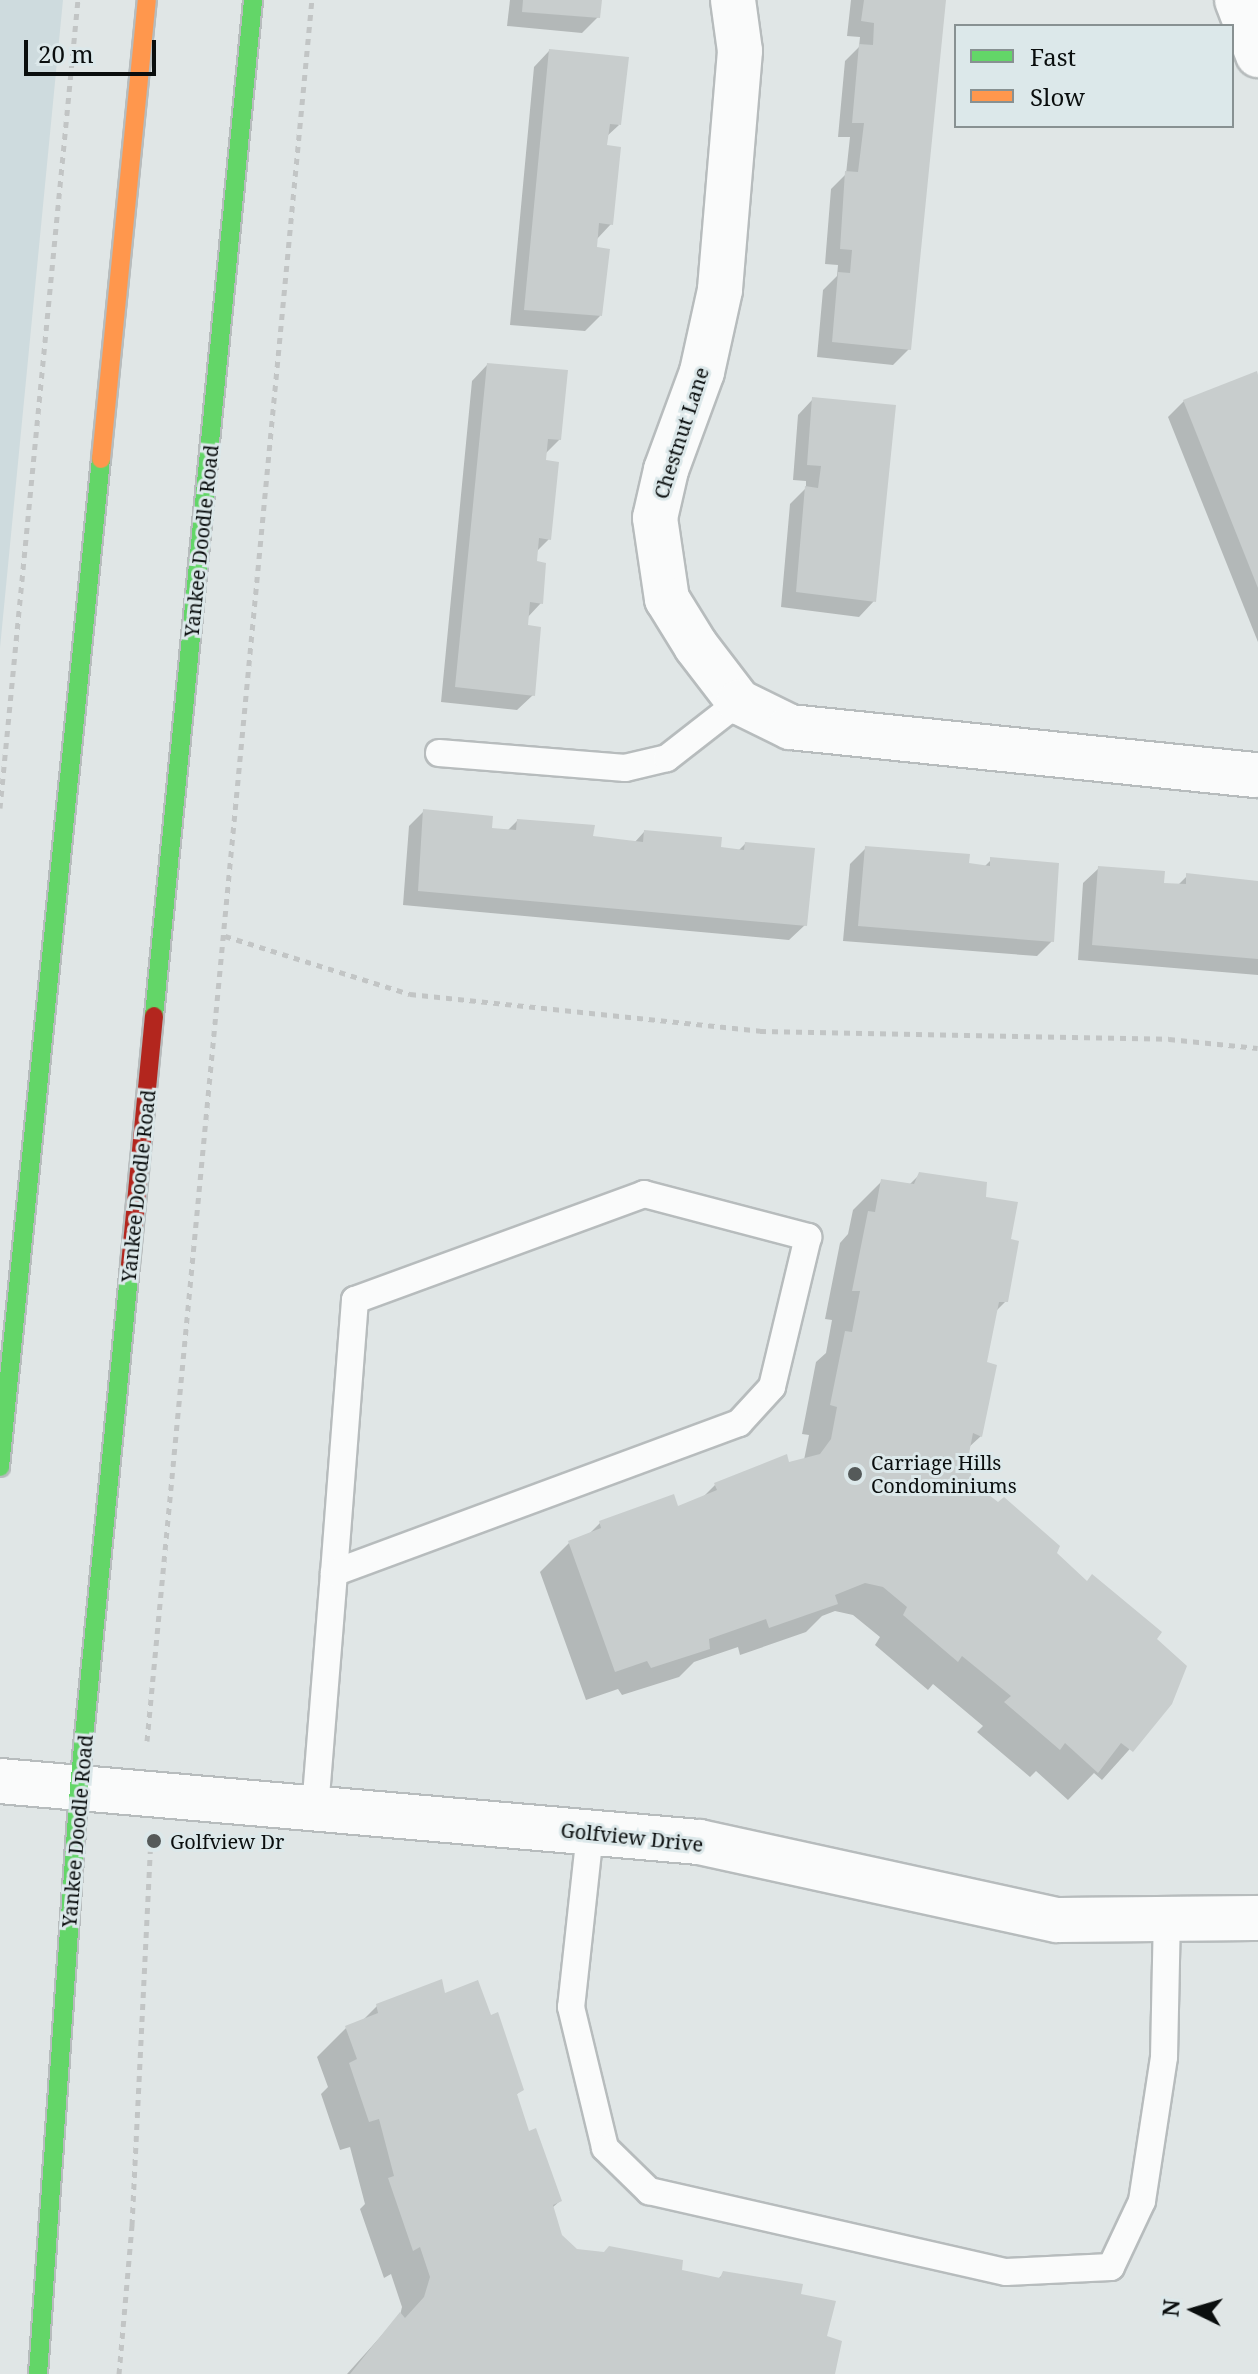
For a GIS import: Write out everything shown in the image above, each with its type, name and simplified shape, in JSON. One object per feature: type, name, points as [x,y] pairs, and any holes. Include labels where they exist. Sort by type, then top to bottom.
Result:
[{"type":"main road","points":[[0,1467],[147,0]]},
{"type":"main road","name":"Yankee Doodle Road","points":[[38,2374],[79,1788],[253,0]]},
{"type":"street","name":"Chestnut Lane","points":[[733,0],[740,51],[720,290],[702,372],[666,470],[655,518],[667,599],[696,646],[739,702],[790,727],[1258,775]]},
{"type":"street","points":[[1237,0],[1258,55]]},
{"type":"street","name":"Golfview Drive","points":[[0,1781],[699,1842],[1057,1920],[1258,1918]]},
{"type":"lane","points":[[439,753],[625,768],[667,758],[739,702]]},
{"type":"lane","points":[[315,1809],[355,1300],[644,1194],[808,1237],[772,1387],[739,1423],[334,1573]]},
{"type":"lane","points":[[590,1833],[571,2007],[605,2148],[649,2191],[1006,2272],[1111,2267],[1142,2201],[1164,2057],[1167,1919]]},
{"type":"path","points":[[0,808],[78,0]]},
{"type":"path","points":[[147,1741],[312,0]]},
{"type":"path","points":[[225,936],[410,994],[760,1031],[1169,1039],[1258,1048]]},
{"type":"path","points":[[119,2374],[132,2225],[150,1851]]},
{"type":"shaded area","points":[[0,0],[63,0],[0,648]]},
{"type":"building","points":[[523,0],[602,0],[600,18],[522,12]]},
{"type":"building","points":[[864,0],[946,0],[911,350],[832,342],[838,272],[850,273],[852,250],[840,249],[845,171],[858,172],[864,123],[852,123],[859,44],[873,45],[874,23],[861,21]]},
{"type":"building","points":[[549,49],[629,57],[621,125],[610,124],[607,145],[621,147],[613,225],[599,223],[597,247],[610,249],[602,316],[524,310]]},
{"type":"building","points":[[487,363],[568,370],[561,440],[548,439],[546,460],[559,462],[551,540],[539,538],[537,561],[546,563],[543,604],[530,602],[528,625],[541,627],[535,696],[455,687]]},
{"type":"building","points":[[1257,371],[1258,375],[1258,588],[1183,400]]},
{"type":"building","points":[[812,397],[896,405],[876,602],[796,592],[805,486],[818,488],[821,466],[807,465]]},
{"type":"building","points":[[423,809],[493,816],[492,828],[516,830],[517,819],[595,825],[593,836],[643,842],[644,830],[722,837],[721,847],[744,850],[745,842],[815,848],[807,926],[418,891]]},
{"type":"building","points":[[865,846],[970,854],[969,863],[990,866],[990,857],[1059,863],[1054,942],[858,926]]},
{"type":"building","points":[[1098,866],[1165,871],[1164,883],[1186,884],[1186,873],[1258,881],[1258,959],[1092,945]]},
{"type":"building","name":"Carriage Hills Condominiums","points":[[919,1172],[987,1182],[986,1197],[1018,1202],[1011,1239],[1019,1241],[1008,1302],[999,1302],[987,1362],[997,1365],[982,1437],[973,1433],[967,1464],[975,1484],[998,1502],[1004,1497],[1060,1546],[1057,1553],[1087,1581],[1092,1574],[1162,1632],[1157,1639],[1187,1666],[1172,1704],[1133,1752],[1121,1743],[1098,1773],[1065,1743],[1060,1750],[1004,1702],[1011,1696],[962,1656],[958,1662],[903,1615],[907,1607],[883,1587],[865,1583],[835,1595],[838,1604],[769,1628],[766,1619],[709,1639],[710,1649],[651,1668],[647,1661],[615,1672],[568,1541],[601,1528],[599,1521],[674,1494],[678,1506],[717,1490],[714,1483],[787,1454],[789,1462],[820,1454],[831,1439],[837,1407],[830,1405],[845,1331],[852,1332],[860,1291],[852,1291],[868,1211],[875,1212],[881,1179],[914,1184]]},
{"type":"building","points":[[442,1979],[445,1993],[478,1980],[491,2015],[498,2012],[524,2090],[517,2094],[529,2131],[536,2128],[562,2201],[553,2205],[562,2235],[577,2249],[604,2252],[609,2246],[683,2260],[682,2270],[720,2278],[723,2271],[803,2284],[801,2294],[836,2301],[827,2336],[842,2341],[835,2374],[350,2374],[400,2312],[405,2318],[424,2297],[430,2277],[420,2247],[413,2251],[388,2178],[394,2176],[379,2119],[369,2122],[349,2063],[357,2059],[345,2026],[378,2013],[376,2004]]},
{"type":"traffic: fast","points":[[154,1016],[253,0]]},
{"type":"traffic: fast","points":[[0,1467],[101,459]]},
{"type":"traffic: fast","points":[[38,2374],[79,1788],[130,1265]]},
{"type":"traffic: slow","points":[[101,459],[147,0]]},
{"type":"traffic: jam","points":[[130,1265],[154,1016]]},
{"type":"place","name":"Carriage Hills Condominiums","points":[[855,1474]]},
{"type":"place","name":"Golfview Dr","points":[[154,1841]]}]
